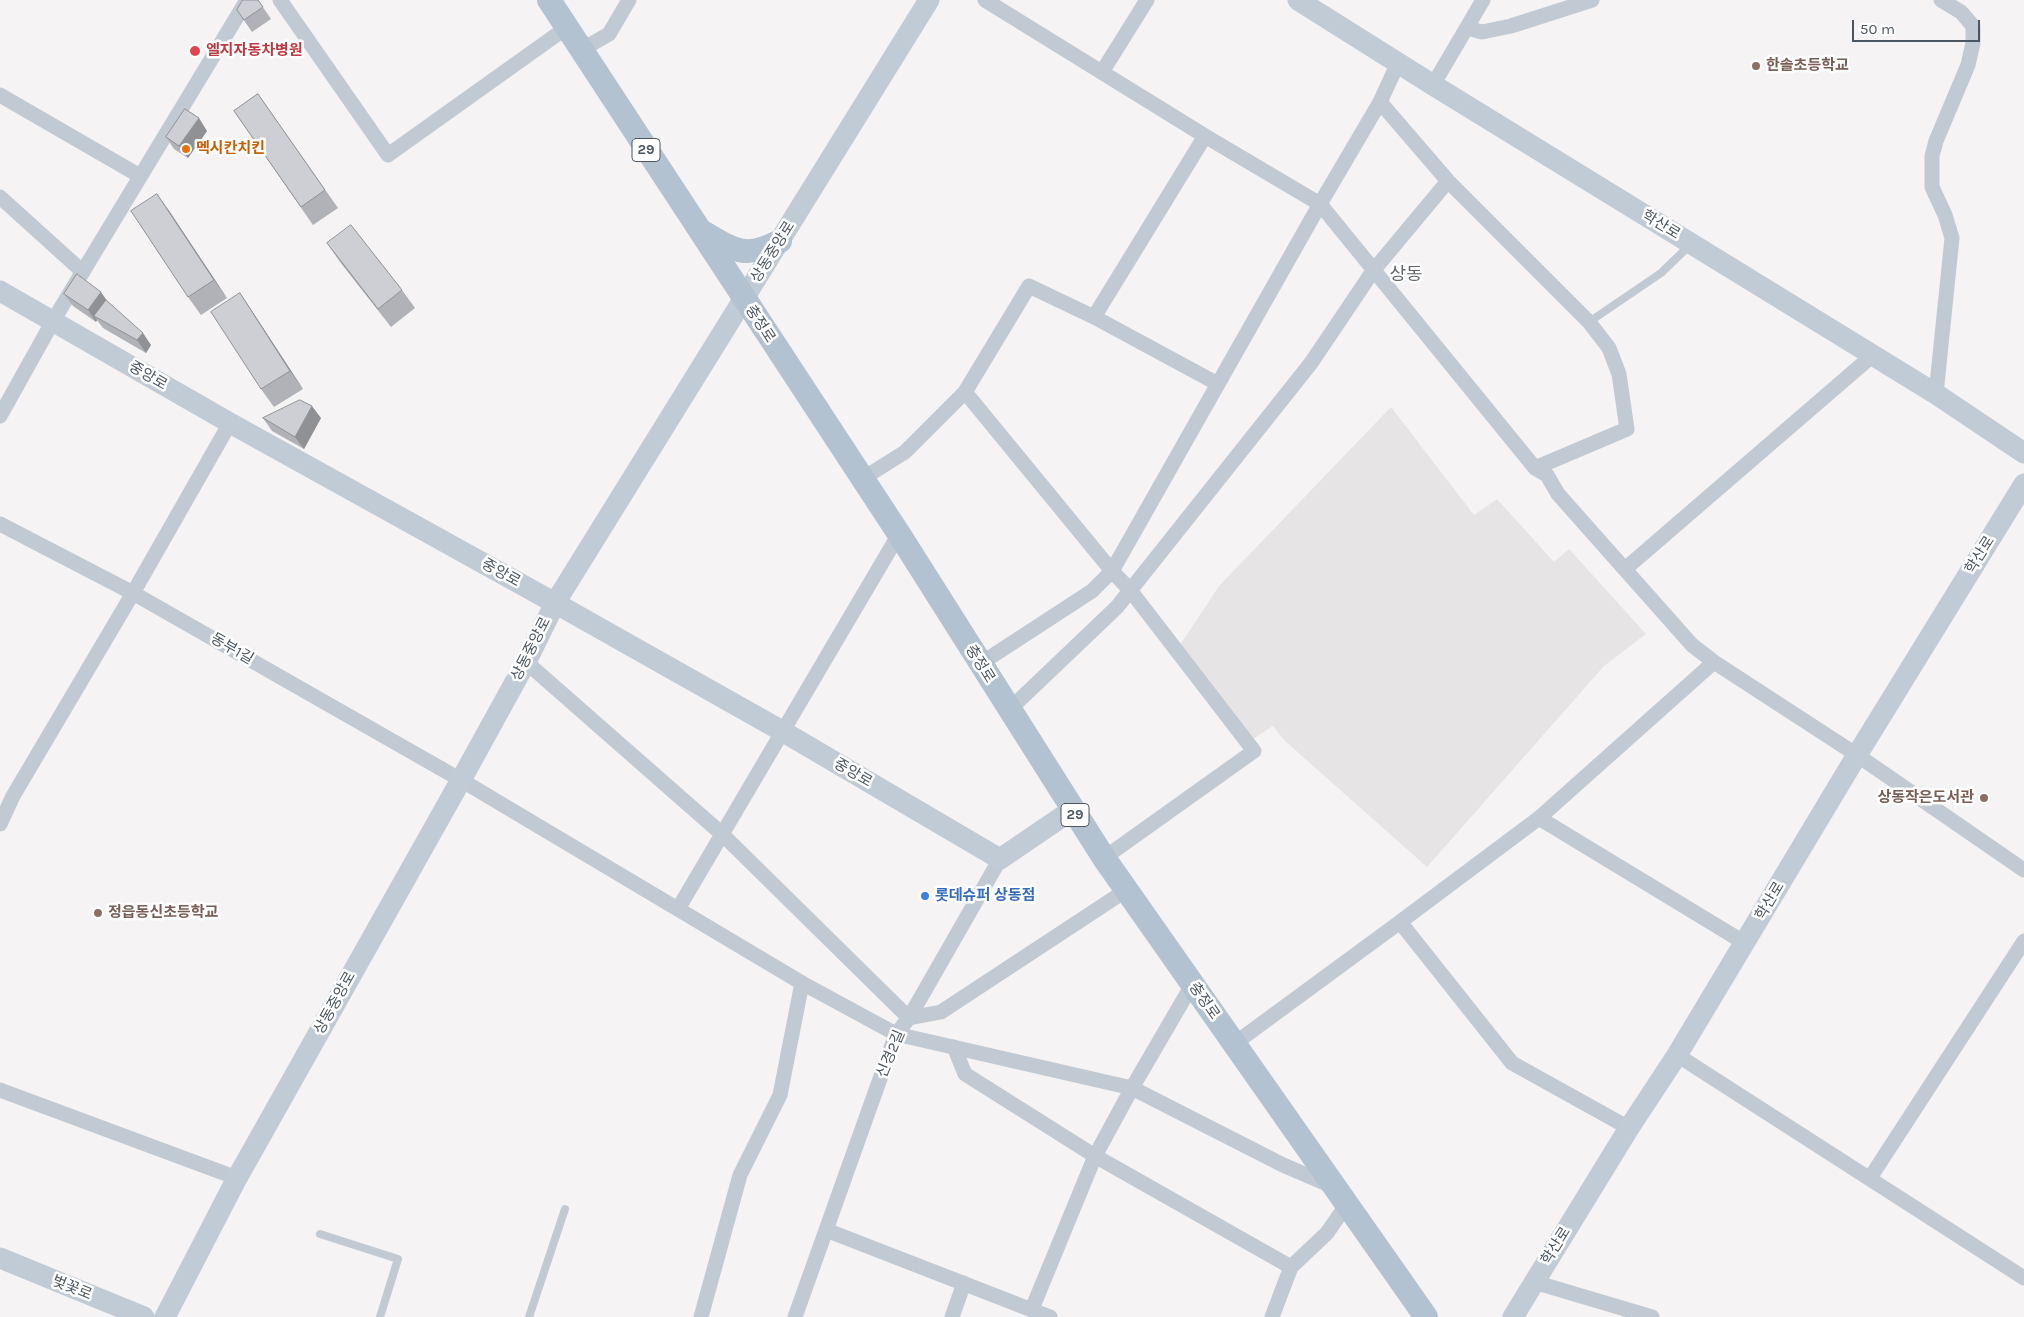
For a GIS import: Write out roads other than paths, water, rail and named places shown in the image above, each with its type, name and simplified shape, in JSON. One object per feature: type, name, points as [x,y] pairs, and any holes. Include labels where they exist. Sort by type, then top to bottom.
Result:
[{"type":"main road","name":"충정로","points":[[549,0],[898,534],[1072,810],[1192,985],[1426,1317]]},
{"type":"main road","points":[[698,230],[728,247],[747,252],[763,250],[780,241]]},
{"type":"street","points":[[0,416],[53,321],[247,0]]},
{"type":"street","points":[[280,0],[388,155],[566,28]]},
{"type":"street","points":[[581,50],[609,34],[629,0]]},
{"type":"street","name":"상동중앙로","points":[[165,1317],[237,1178],[461,780],[526,662],[555,603],[929,0]]},
{"type":"street","points":[[985,0],[1205,136],[1320,204],[1535,468],[1547,475],[1558,494],[1692,645],[1714,662],[1857,755],[2024,870]]},
{"type":"street","points":[[1102,72],[1147,0]]},
{"type":"street","name":"학산로","points":[[1298,0],[1398,64],[1936,394],[2024,453]]},
{"type":"street","points":[[1433,85],[1483,0]]},
{"type":"street","points":[[1466,28],[1482,32],[1511,26],[1592,0]]},
{"type":"street","points":[[1936,394],[1952,238],[1945,215],[1932,187],[1932,156],[1936,141],[1968,65],[1973,43],[1973,26],[1961,12],[1941,0]]},
{"type":"street","points":[[980,664],[1092,591],[1112,571],[1380,102],[1398,64]]},
{"type":"street","points":[[0,95],[140,176]]},
{"type":"street","points":[[1380,102],[1448,181],[1589,322],[1608,348],[1619,374],[1628,429],[1535,468]]},
{"type":"street","points":[[1094,317],[1205,136]]},
{"type":"street","points":[[1009,710],[1110,614],[1130,590],[1311,363],[1374,271],[1448,181]]},
{"type":"street","points":[[0,197],[83,272]]},
{"type":"street","points":[[862,479],[904,452],[965,392],[1029,286],[1094,317],[1218,384]]},
{"type":"street","name":"중앙로","points":[[0,291],[230,423],[782,731],[1000,859]]},
{"type":"street","points":[[1625,569],[1873,355]]},
{"type":"street","points":[[965,392],[1112,571],[1130,590],[1254,752],[1104,858]]},
{"type":"street","points":[[0,824],[14,796],[230,423]]},
{"type":"street","name":"학산로","points":[[1513,1317],[1629,1128],[1677,1055],[1857,755],[2024,484]]},
{"type":"street","name":"동부1길","points":[[0,524],[133,593],[461,780],[802,984],[896,1034],[1132,1088],[1341,1195]]},
{"type":"street","points":[[678,909],[898,534]]},
{"type":"street","points":[[526,662],[722,834],[909,1018],[941,1012],[1126,890]]},
{"type":"street","points":[[1234,1044],[1539,818],[1714,662]]},
{"type":"street","points":[[0,788],[14,796]]},
{"type":"street","name":"신경2길","points":[[795,1317],[896,1034],[909,1018],[1000,859],[1072,810]]},
{"type":"street","points":[[1539,818],[1745,943]]},
{"type":"street","points":[[1400,922],[1512,1063],[1629,1128]]},
{"type":"street","points":[[1870,1178],[2024,941]]},
{"type":"street","points":[[701,1317],[740,1175],[780,1095],[802,984]]},
{"type":"street","points":[[1032,1309],[1095,1156],[1192,985]]},
{"type":"street","points":[[954,1047],[965,1074],[1095,1156],[1291,1267]]},
{"type":"street","points":[[1677,1055],[2024,1278]]},
{"type":"street","points":[[0,1090],[237,1178]]},
{"type":"street","points":[[1272,1317],[1291,1267],[1327,1233],[1341,1195]]},
{"type":"street","points":[[826,1230],[1050,1317]]},
{"type":"street","name":"벚꽃로","points":[[0,1258],[144,1317]]},
{"type":"street","points":[[1534,1282],[1652,1317]]},
{"type":"street","points":[[952,1317],[964,1283]]},
{"type":"lane","points":[[1589,322],[1661,273],[1691,244]]},
{"type":"lane","points":[[529,1317],[565,1209]]},
{"type":"lane","points":[[320,1234],[398,1259],[380,1317]]},
{"type":"place","name":"엘지자동차병원","points":[[195,51]]},
{"type":"place","name":"한솔초등학교","points":[[1756,66]]},
{"type":"place","name":"멕시칸치킨","points":[[186,149]]},
{"type":"place","name":"상동작은도서관","points":[[1984,798]]},
{"type":"place","name":"롯데슈퍼 상동점","points":[[925,896]]},
{"type":"place","name":"정읍동신초등학교","points":[[98,913]]},
{"type":"district","name":"상동","points":[[1406,275]]}]
